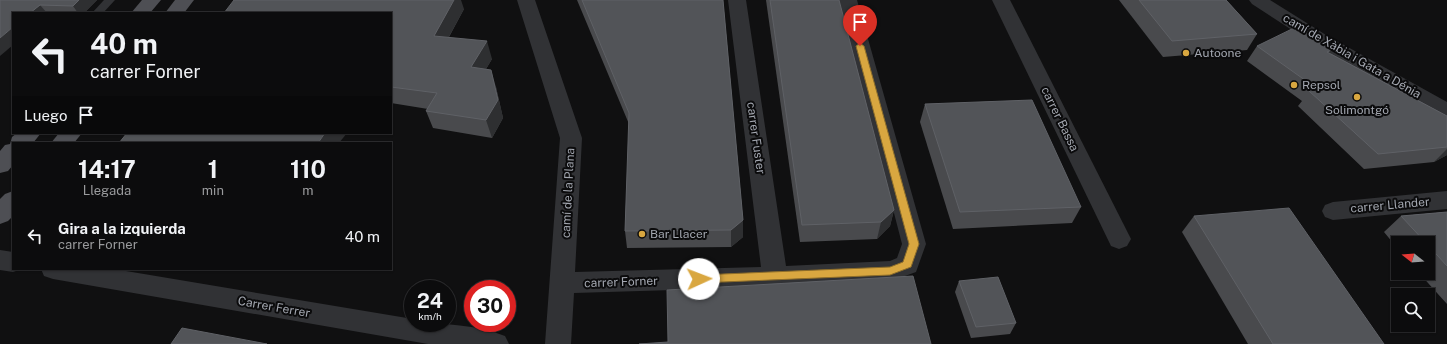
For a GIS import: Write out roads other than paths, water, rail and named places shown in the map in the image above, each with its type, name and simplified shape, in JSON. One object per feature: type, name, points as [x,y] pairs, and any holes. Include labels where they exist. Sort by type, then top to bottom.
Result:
[{"type":"main road","points":[[141,12],[152,0]]},
{"type":"main road","points":[[175,12],[186,0]]},
{"type":"main road","points":[[21,142],[29,134]]},
{"type":"main road","points":[[63,142],[69,134]]},
{"type":"main road","points":[[0,165],[12,152]]},
{"type":"main road","points":[[0,215],[12,201]]},
{"type":"street","name":"camí de la Plana","points":[[526,0],[571,138],[563,284],[558,344]]},
{"type":"street","name":"carrer Fuster","points":[[737,0],[775,277]]},
{"type":"street","name":"carrer Forner","points":[[563,284],[775,277],[890,271],[907,264],[914,244],[848,0]]},
{"type":"street","name":"carrer Bassa","points":[[1001,0],[1119,239]]},
{"type":"street","name":"camí de Xàbia i Gata a Dénia","points":[[1258,0],[1319,39],[1447,111]]},
{"type":"street","name":"carrer Llander","points":[[1333,211],[1447,200]]},
{"type":"street","points":[[0,260],[12,262]]},
{"type":"street","name":"Carrer Ferrer","points":[[59,270],[496,344]]},
{"type":"lane","points":[[98,12],[110,0]]},
{"type":"place","name":"Autoone","points":[[1186,53]]},
{"type":"place","name":"Repsol","points":[[1294,85]]},
{"type":"place","name":"Solimontgó","points":[[1357,97]]},
{"type":"place","name":"Bar Llacer","points":[[642,234]]}]
